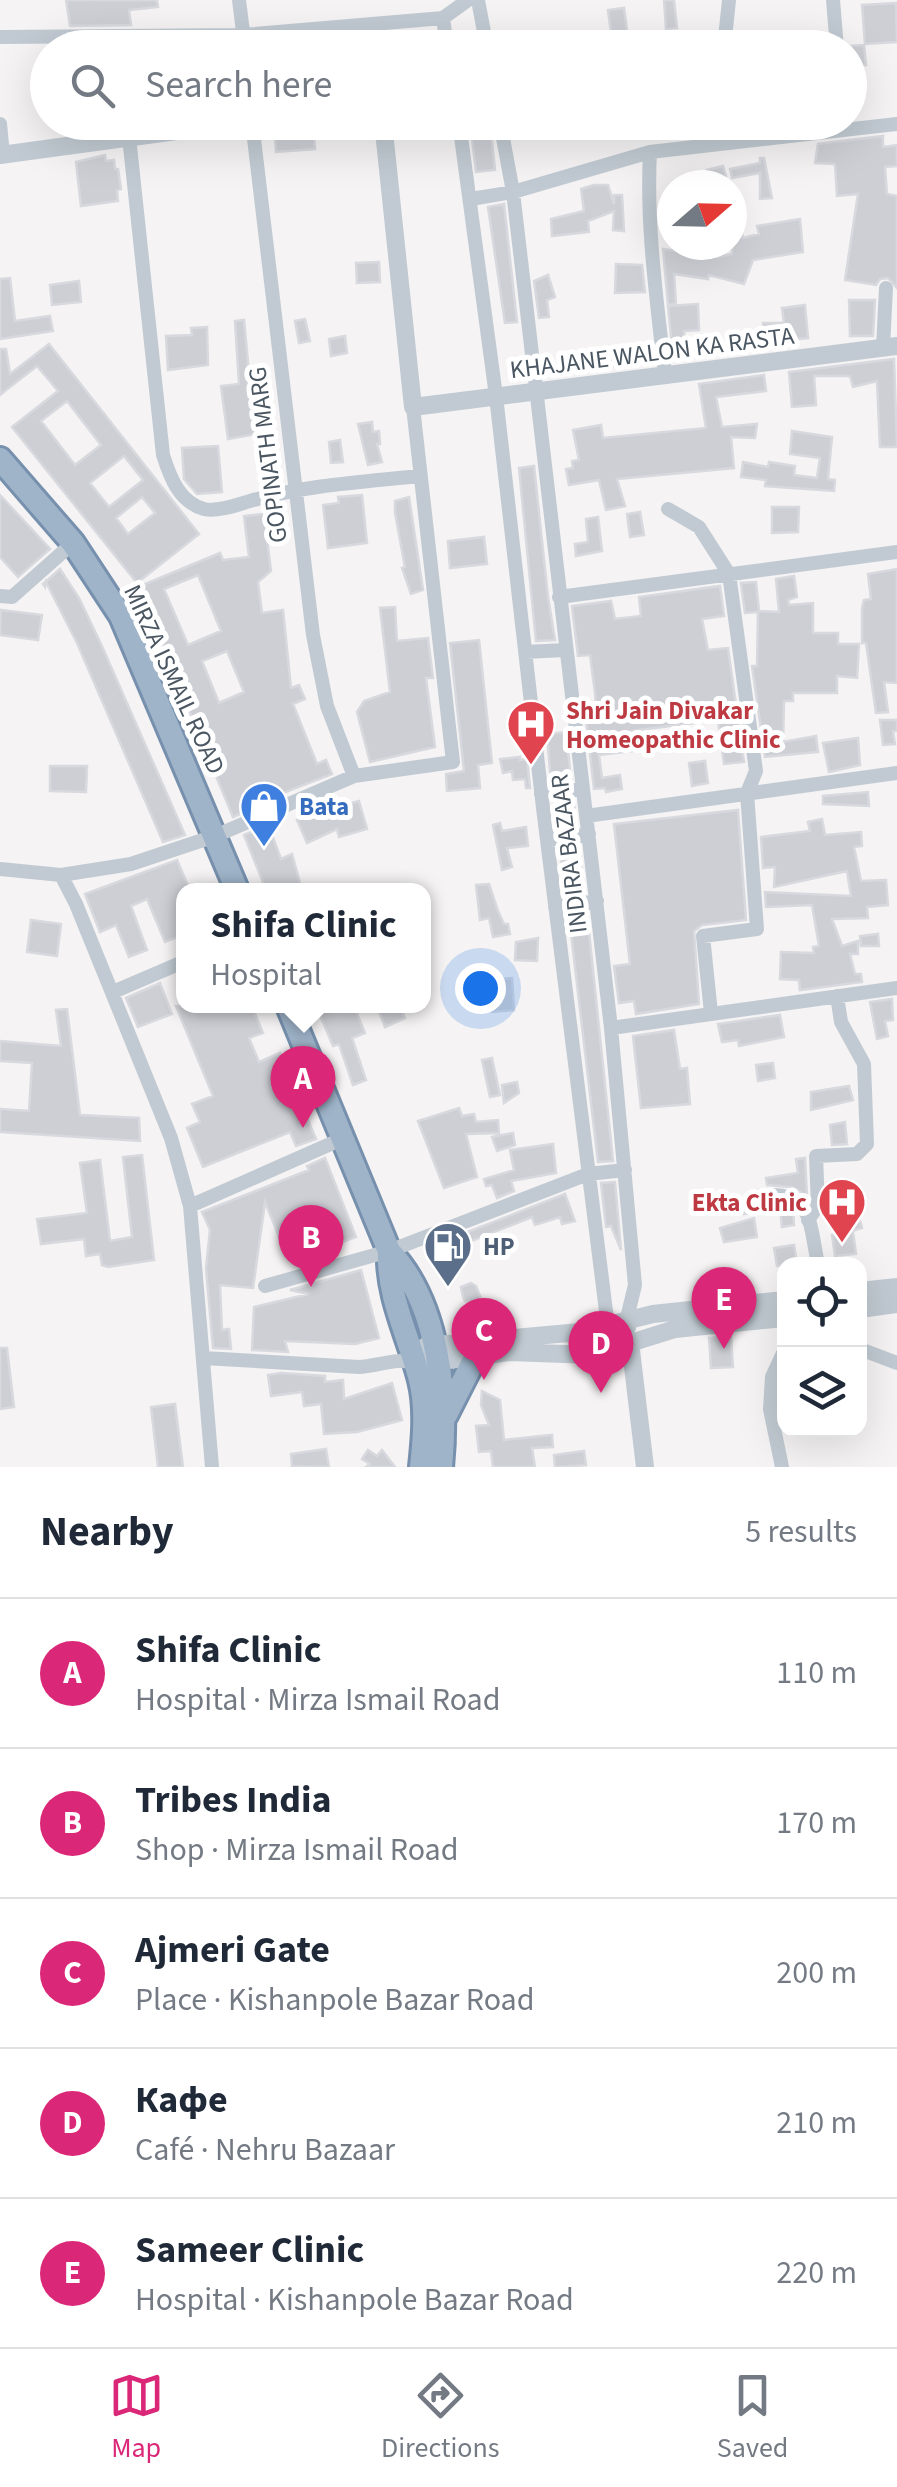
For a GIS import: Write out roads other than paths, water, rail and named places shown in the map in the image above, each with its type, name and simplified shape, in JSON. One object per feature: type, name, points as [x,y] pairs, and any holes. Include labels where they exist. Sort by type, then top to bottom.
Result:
[{"type":"highway","name":"MIRZA ISMAIL ROAD","points":[[0,459],[73,543],[121,616],[235,883]]},
{"type":"highway","points":[[291,1013],[389,1251],[408,1271],[421,1356],[422,1455],[402,1467]]},
{"type":"highway","points":[[421,1356],[444,1423]]},
{"type":"highway","points":[[442,1467],[444,1423],[476,1356]]},
{"type":"street","points":[[239,0],[243,30]]},
{"type":"street","points":[[339,30],[443,18],[468,0]]},
{"type":"street","points":[[478,0],[484,30]]},
{"type":"street","points":[[726,30],[728,0]]},
{"type":"street","points":[[834,0],[836,30]]},
{"type":"street","points":[[443,18],[445,30]]},
{"type":"street","points":[[0,37],[30,37]]},
{"type":"street","points":[[0,124],[1,155],[107,140]]},
{"type":"street","points":[[867,125],[897,124]]},
{"type":"street","points":[[128,140],[163,455],[173,483],[190,502],[206,510],[293,488],[420,476]]},
{"type":"street","name":"GOPINATH MARG","points":[[254,140],[312,635],[327,706],[354,776]]},
{"type":"street","points":[[0,869],[61,875],[131,864],[215,836],[354,776],[453,762],[385,140]]},
{"type":"street","points":[[462,140],[611,1352]]},
{"type":"street","name":"INDIRA BAZAAR","points":[[503,140],[513,192],[611,1028],[635,1286],[628,1320],[630,1342]]},
{"type":"street","points":[[470,199],[513,192],[650,152],[748,140]]},
{"type":"street","points":[[650,152],[648,182],[655,287],[666,375]]},
{"type":"street","points":[[886,288],[890,347]]},
{"type":"street","name":"KHAJANE WALON KA RASTA","points":[[413,407],[890,347]]},
{"type":"street","points":[[668,509],[699,527],[729,574],[756,771],[747,794],[756,929],[703,936],[711,1013]]},
{"type":"street","points":[[0,596],[12,597],[73,543]]},
{"type":"street","points":[[559,597],[897,552]]},
{"type":"street","points":[[525,652],[566,650]]},
{"type":"street","points":[[586,816],[897,773]]},
{"type":"street","points":[[541,794],[583,789]]},
{"type":"street","points":[[547,840],[588,834]]},
{"type":"street","points":[[61,875],[171,1138],[190,1206],[212,1467]]},
{"type":"street","points":[[555,906],[597,900]]},
{"type":"street","points":[[113,992],[176,965]]},
{"type":"street","points":[[611,1028],[897,988]]},
{"type":"street","points":[[808,1220],[818,1206],[816,1156],[857,1154],[867,1144],[864,1064],[841,1022],[837,996]]},
{"type":"street","points":[[190,1206],[344,1138]]},
{"type":"street","points":[[264,1286],[389,1251],[588,1174],[625,1170]]},
{"type":"street","points":[[758,1196],[780,1192],[798,1202],[808,1220],[816,1257]]},
{"type":"street","points":[[867,1290],[897,1287]]},
{"type":"street","points":[[203,1358],[384,1366],[421,1356],[608,1328],[653,1314],[777,1301]]},
{"type":"street","points":[[867,1308],[897,1304]]},
{"type":"street","points":[[421,1356],[509,1352],[592,1355],[674,1329],[777,1320]]},
{"type":"street","points":[[630,1342],[645,1467]]},
{"type":"street","points":[[867,1351],[897,1362]]},
{"type":"street","points":[[777,1366],[772,1377],[770,1409],[782,1467]]},
{"type":"place","name":"Shri Jain Divakar Homeopathic Clinic","points":[[531,766]]},
{"type":"place","name":"Bata","points":[[264,848]]},
{"type":"place","name":"Shifa Clinic","points":[[303,1128]]},
{"type":"place","name":"Ekta Clinic","points":[[842,1244]]},
{"type":"place","name":"Tribes India","points":[[311,1287]]},
{"type":"place","name":"HP","points":[[448,1288]]},
{"type":"place","name":"Sameer Clinic","points":[[724,1349]]},
{"type":"place","name":"Ajmeri Gate","points":[[484,1380]]},
{"type":"place","name":"Кафе","points":[[601,1393]]}]
